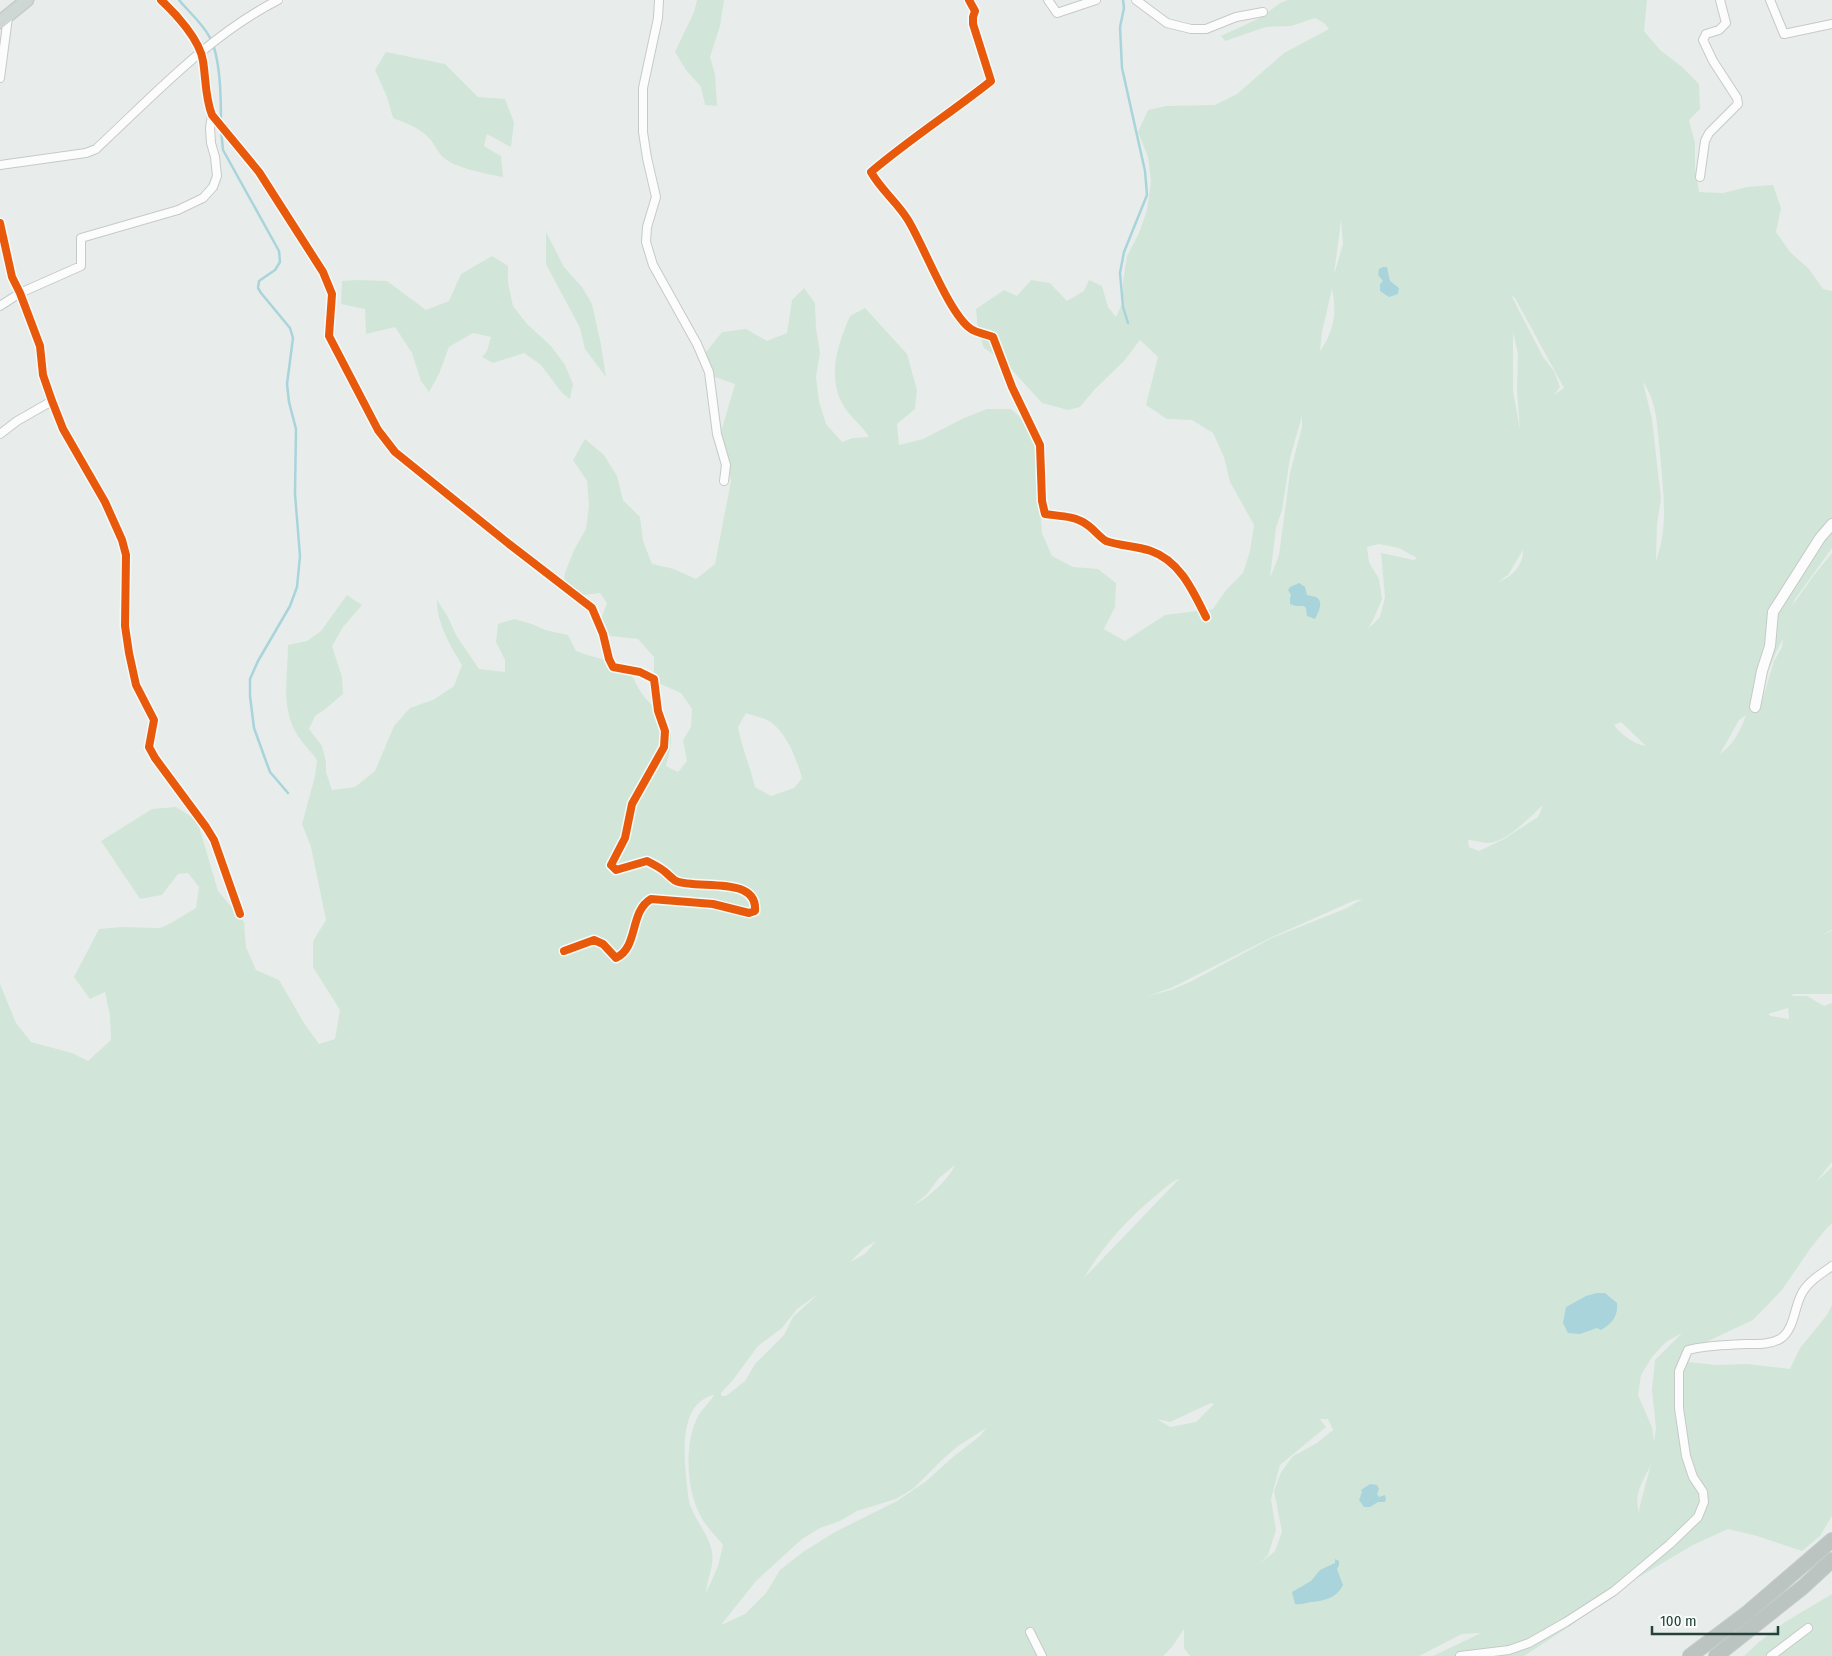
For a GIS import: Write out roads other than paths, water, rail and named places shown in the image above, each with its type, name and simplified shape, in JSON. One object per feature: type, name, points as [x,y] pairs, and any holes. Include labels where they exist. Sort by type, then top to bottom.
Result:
[{"type":"highway","points":[[1690,1656],[1746,1614],[1832,1540]]},
{"type":"highway","points":[[1716,1656],[1803,1587],[1832,1560]]},
{"type":"main road","points":[[10,11],[27,0]]},
{"type":"street","points":[[161,0],[177,15],[200,51],[203,59],[208,105],[212,115],[259,172],[323,272],[332,294],[328,336],[378,430],[395,452],[592,608],[613,666],[640,672],[654,679],[658,711],[665,731],[664,747],[632,804],[625,838],[611,865],[616,870],[647,861],[662,869],[675,880],[697,885],[733,886],[752,896],[756,903],[755,911],[749,913],[713,904],[651,899],[644,903],[637,918],[628,948],[624,954],[616,958],[603,944],[594,940],[564,951]]},
{"type":"street","points":[[0,165],[86,153],[96,149],[200,51],[239,23],[278,0]]},
{"type":"street","points":[[659,0],[658,18],[643,88],[644,141],[656,197],[647,227],[646,242],[653,265],[697,344],[709,372],[717,434],[726,465],[724,481]]},
{"type":"street","points":[[969,0],[975,11],[973,24],[991,81],[949,114],[900,147],[871,172],[879,186],[908,219],[946,294],[962,320],[972,329],[993,337],[1012,387],[1040,445],[1042,501],[1045,514],[1076,519],[1084,522],[1105,540],[1152,551],[1167,559],[1178,569],[1191,587],[1206,617]]},
{"type":"street","points":[[1048,0],[1057,13],[1096,0]]},
{"type":"street","points":[[1136,0],[1167,23],[1192,29],[1206,29],[1236,17],[1263,12]]},
{"type":"street","points":[[1700,177],[1705,141],[1709,133],[1738,104],[1737,98],[1713,61],[1704,40],[1706,34],[1719,30],[1726,23],[1720,0]]},
{"type":"street","points":[[1770,0],[1784,34],[1832,24]]},
{"type":"street","points":[[0,78],[10,11]]},
{"type":"street","points":[[0,306],[20,292],[80,266],[81,238],[178,210],[203,198],[213,187],[217,176],[210,136],[212,115]]},
{"type":"street","points":[[0,224],[12,277],[20,292],[40,346],[43,375],[52,401],[63,429],[105,502],[122,540],[126,555],[125,626],[128,653],[136,685],[154,720],[149,747],[155,758],[206,826],[217,848],[240,914]]},
{"type":"street","points":[[0,434],[17,421],[52,401]]},
{"type":"street","points":[[1755,707],[1762,671],[1770,646],[1773,612],[1815,546],[1832,524]]},
{"type":"street","points":[[1460,1656],[1509,1650],[1529,1643],[1566,1622],[1614,1591],[1643,1568],[1698,1517],[1704,1502],[1703,1492],[1694,1477],[1686,1456],[1679,1408],[1679,1370],[1682,1361],[1688,1350],[1708,1346],[1770,1343],[1781,1338],[1791,1326],[1801,1294],[1816,1277],[1832,1266]]},
{"type":"street","points":[[1771,1656],[1808,1628]]},
{"type":"street","points":[[1030,1632],[1042,1656]]},
{"type":"water","points":[[1387,267],[1390,281],[1399,288],[1398,294],[1389,297],[1380,291],[1380,284],[1383,281],[1378,275],[1379,269]]},
{"type":"water","points":[[1299,583],[1305,587],[1307,595],[1316,597],[1320,601],[1320,607],[1315,619],[1307,616],[1304,606],[1290,604],[1291,595],[1288,590]]},
{"type":"water","points":[[1605,1293],[1617,1303],[1617,1312],[1614,1319],[1601,1330],[1597,1328],[1580,1334],[1568,1333],[1563,1323],[1566,1307],[1586,1296]]},
{"type":"water","points":[[1370,1484],[1377,1485],[1379,1489],[1377,1494],[1379,1497],[1385,1495],[1386,1499],[1385,1502],[1378,1502],[1370,1507],[1364,1507],[1359,1500],[1361,1490]]},
{"type":"water","points":[[1335,1559],[1339,1561],[1337,1569],[1343,1585],[1337,1593],[1325,1600],[1295,1604],[1292,1592],[1311,1581],[1320,1570],[1335,1563]]},
{"type":"waterway","points":[[179,0],[203,26],[213,45],[220,79],[221,124]]},
{"type":"waterway","points":[[1123,0],[1124,8],[1120,27],[1122,68],[1145,171],[1147,195],[1124,252],[1120,273],[1123,307],[1128,323]]},
{"type":"waterway","points":[[221,130],[223,150],[279,251],[280,262],[275,270],[259,281],[258,288],[290,328],[293,338],[287,384],[289,402],[296,429],[295,494],[300,556],[297,587],[290,606],[258,661],[250,679],[254,728],[270,772],[288,793]]}]
